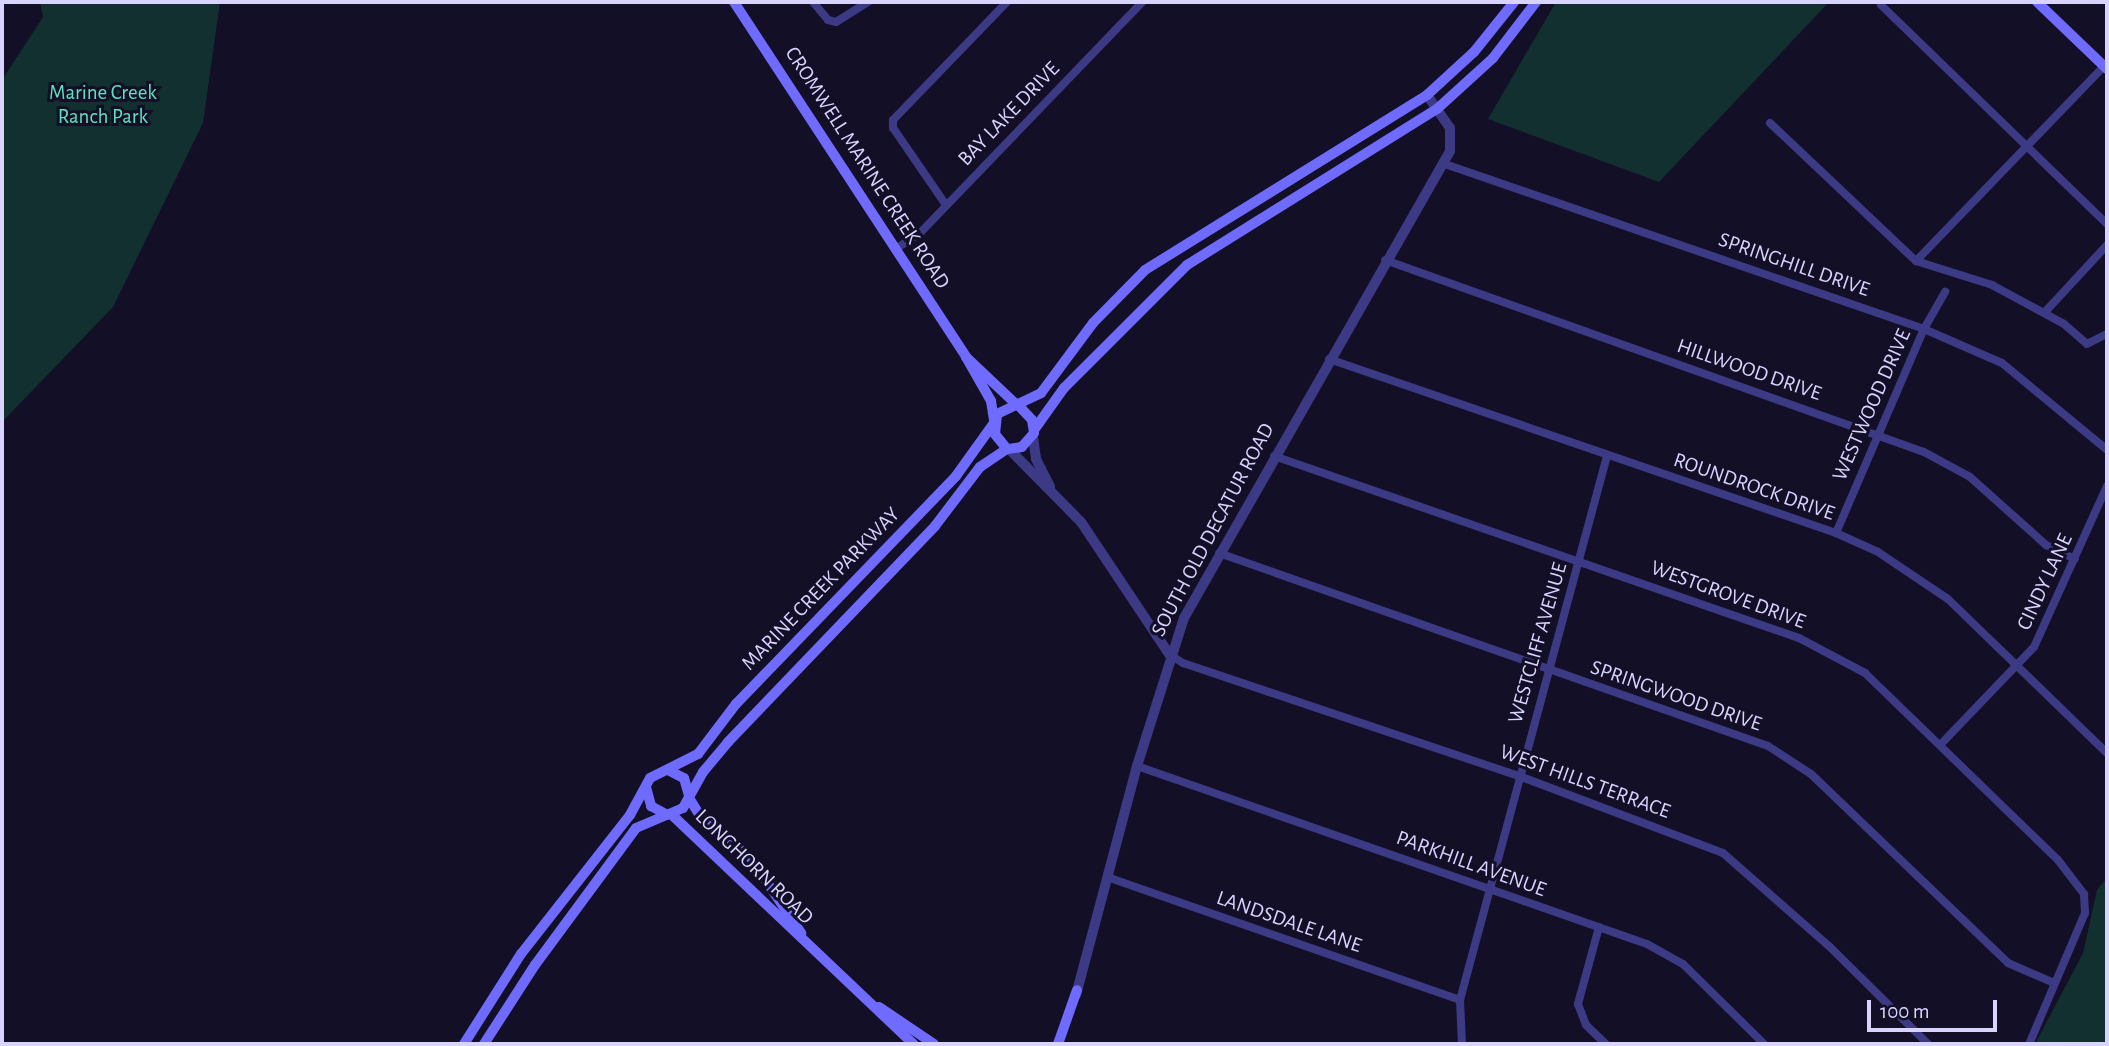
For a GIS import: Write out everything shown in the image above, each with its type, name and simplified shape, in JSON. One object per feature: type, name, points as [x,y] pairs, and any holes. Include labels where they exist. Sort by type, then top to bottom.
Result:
[{"type":"main road","name":"CROMWELL MARINE CREEK ROAD","points":[[734,2],[966,356],[991,401],[994,421]]},
{"type":"main road","points":[[1514,2],[1475,52],[1427,95],[1188,240],[1145,270],[1110,303],[1037,396],[1019,406],[1004,409],[994,421],[998,440],[1009,449],[1021,447],[1034,433],[1064,388],[1106,343],[1198,256],[1437,109],[1493,58],[1536,2]]},
{"type":"main road","points":[[2037,2],[2106,67]]},
{"type":"main road","points":[[1188,240],[1198,256]]},
{"type":"main road","name":"CROMWELL MARINE CREEK ROAD","points":[[966,356],[1019,406]]},
{"type":"main road","points":[[1019,406],[1029,415],[1034,433]]},
{"type":"main road","name":"MARINE CREEK PARKWAY","points":[[668,770],[698,754],[736,704],[956,476],[994,421]]},
{"type":"main road","name":"MARINE CREEK PARKWAY","points":[[689,796],[728,742],[935,526],[979,467],[1009,449]]},
{"type":"main road","points":[[464,1044],[528,944],[630,815],[655,774],[668,770],[684,778],[689,796],[683,808],[645,822],[630,836],[542,955],[484,1044]]},
{"type":"main road","points":[[646,787],[651,806],[669,814]]},
{"type":"main road","name":"LONGHORN ROAD","points":[[689,796],[704,822],[750,857],[811,947]]},
{"type":"main road","name":"LONGHORN ROAD","points":[[669,814],[706,844],[913,1044]]},
{"type":"main road","points":[[1061,1044],[1077,990]]},
{"type":"main road","name":"LONGHORN ROAD","points":[[867,1001],[934,1044]]},
{"type":"street","points":[[813,2],[832,22],[858,12],[868,2]]},
{"type":"street","points":[[946,205],[893,128],[892,120],[1007,2]]},
{"type":"street","name":"BAY LAKE DRIVE","points":[[897,248],[920,233],[1142,2]]},
{"type":"street","points":[[1881,5],[2107,224]]},
{"type":"street","points":[[1916,261],[2106,67]]},
{"type":"street","name":"SOUTH OLD DECATUR ROAD","points":[[1077,990],[1169,654],[1219,554],[1442,163],[1452,134],[1427,95]]},
{"type":"street","points":[[1770,123],[1916,261],[1993,285],[2045,312],[2087,344],[2107,334]]},
{"type":"street","name":"SPRINGHILL DRIVE","points":[[1442,163],[1924,329],[2002,363],[2107,450]]},
{"type":"street","points":[[2045,312],[2107,245]]},
{"type":"street","name":"HILLWOOD DRIVE","points":[[1385,260],[1878,434],[1959,470],[2046,545],[2075,559]]},
{"type":"street","name":"WESTWOOD DRIVE","points":[[1836,533],[1924,329],[1945,292]]},
{"type":"street","name":"ROUNDROCK DRIVE","points":[[1329,359],[1836,533],[1910,571],[1948,599],[2107,752]]},
{"type":"street","points":[[1034,433],[1035,459],[1050,487]]},
{"type":"street","points":[[1009,449],[1050,487],[1081,522],[1169,654]]},
{"type":"street","name":"WESTGROVE DRIVE","points":[[1274,456],[1580,561],[1838,656],[1865,673],[1941,744],[2078,883],[2085,900],[2085,913],[2054,983]]},
{"type":"street","name":"WESTCLIFF AVENUE","points":[[1462,1044],[1460,1000],[1607,456]]},
{"type":"street","name":"CINDY LANE","points":[[1941,744],[2018,665],[2040,638],[2107,486]]},
{"type":"street","name":"SPRINGWOOD DRIVE","points":[[1219,554],[1768,746],[1791,759],[1983,942],[2018,969],[2054,983]]},
{"type":"street","name":"WEST HILLS TERRACE","points":[[1169,654],[1196,667],[1519,776],[1689,837],[1737,861],[1928,1044]]},
{"type":"street","name":"PARKHILL AVENUE","points":[[1137,766],[1647,944],[1683,964],[1764,1044]]},
{"type":"street","name":"LANDSDALE LANE","points":[[1107,877],[1460,1000]]},
{"type":"street","points":[[1600,928],[1578,1004],[1586,1025],[1606,1044]]},
{"type":"street","points":[[2029,1044],[2054,983]]},
{"type":"green space","name":"Marine Creek Ranch Park","points":[[40,2],[220,2],[203,123],[113,307],[2,422],[2,80],[43,17]]},
{"type":"green space","points":[[1556,2],[1829,2],[1659,182],[1488,119]]},
{"type":"green space","points":[[2107,878],[2107,1044],[2035,1044],[2083,953],[2097,890]]}]
